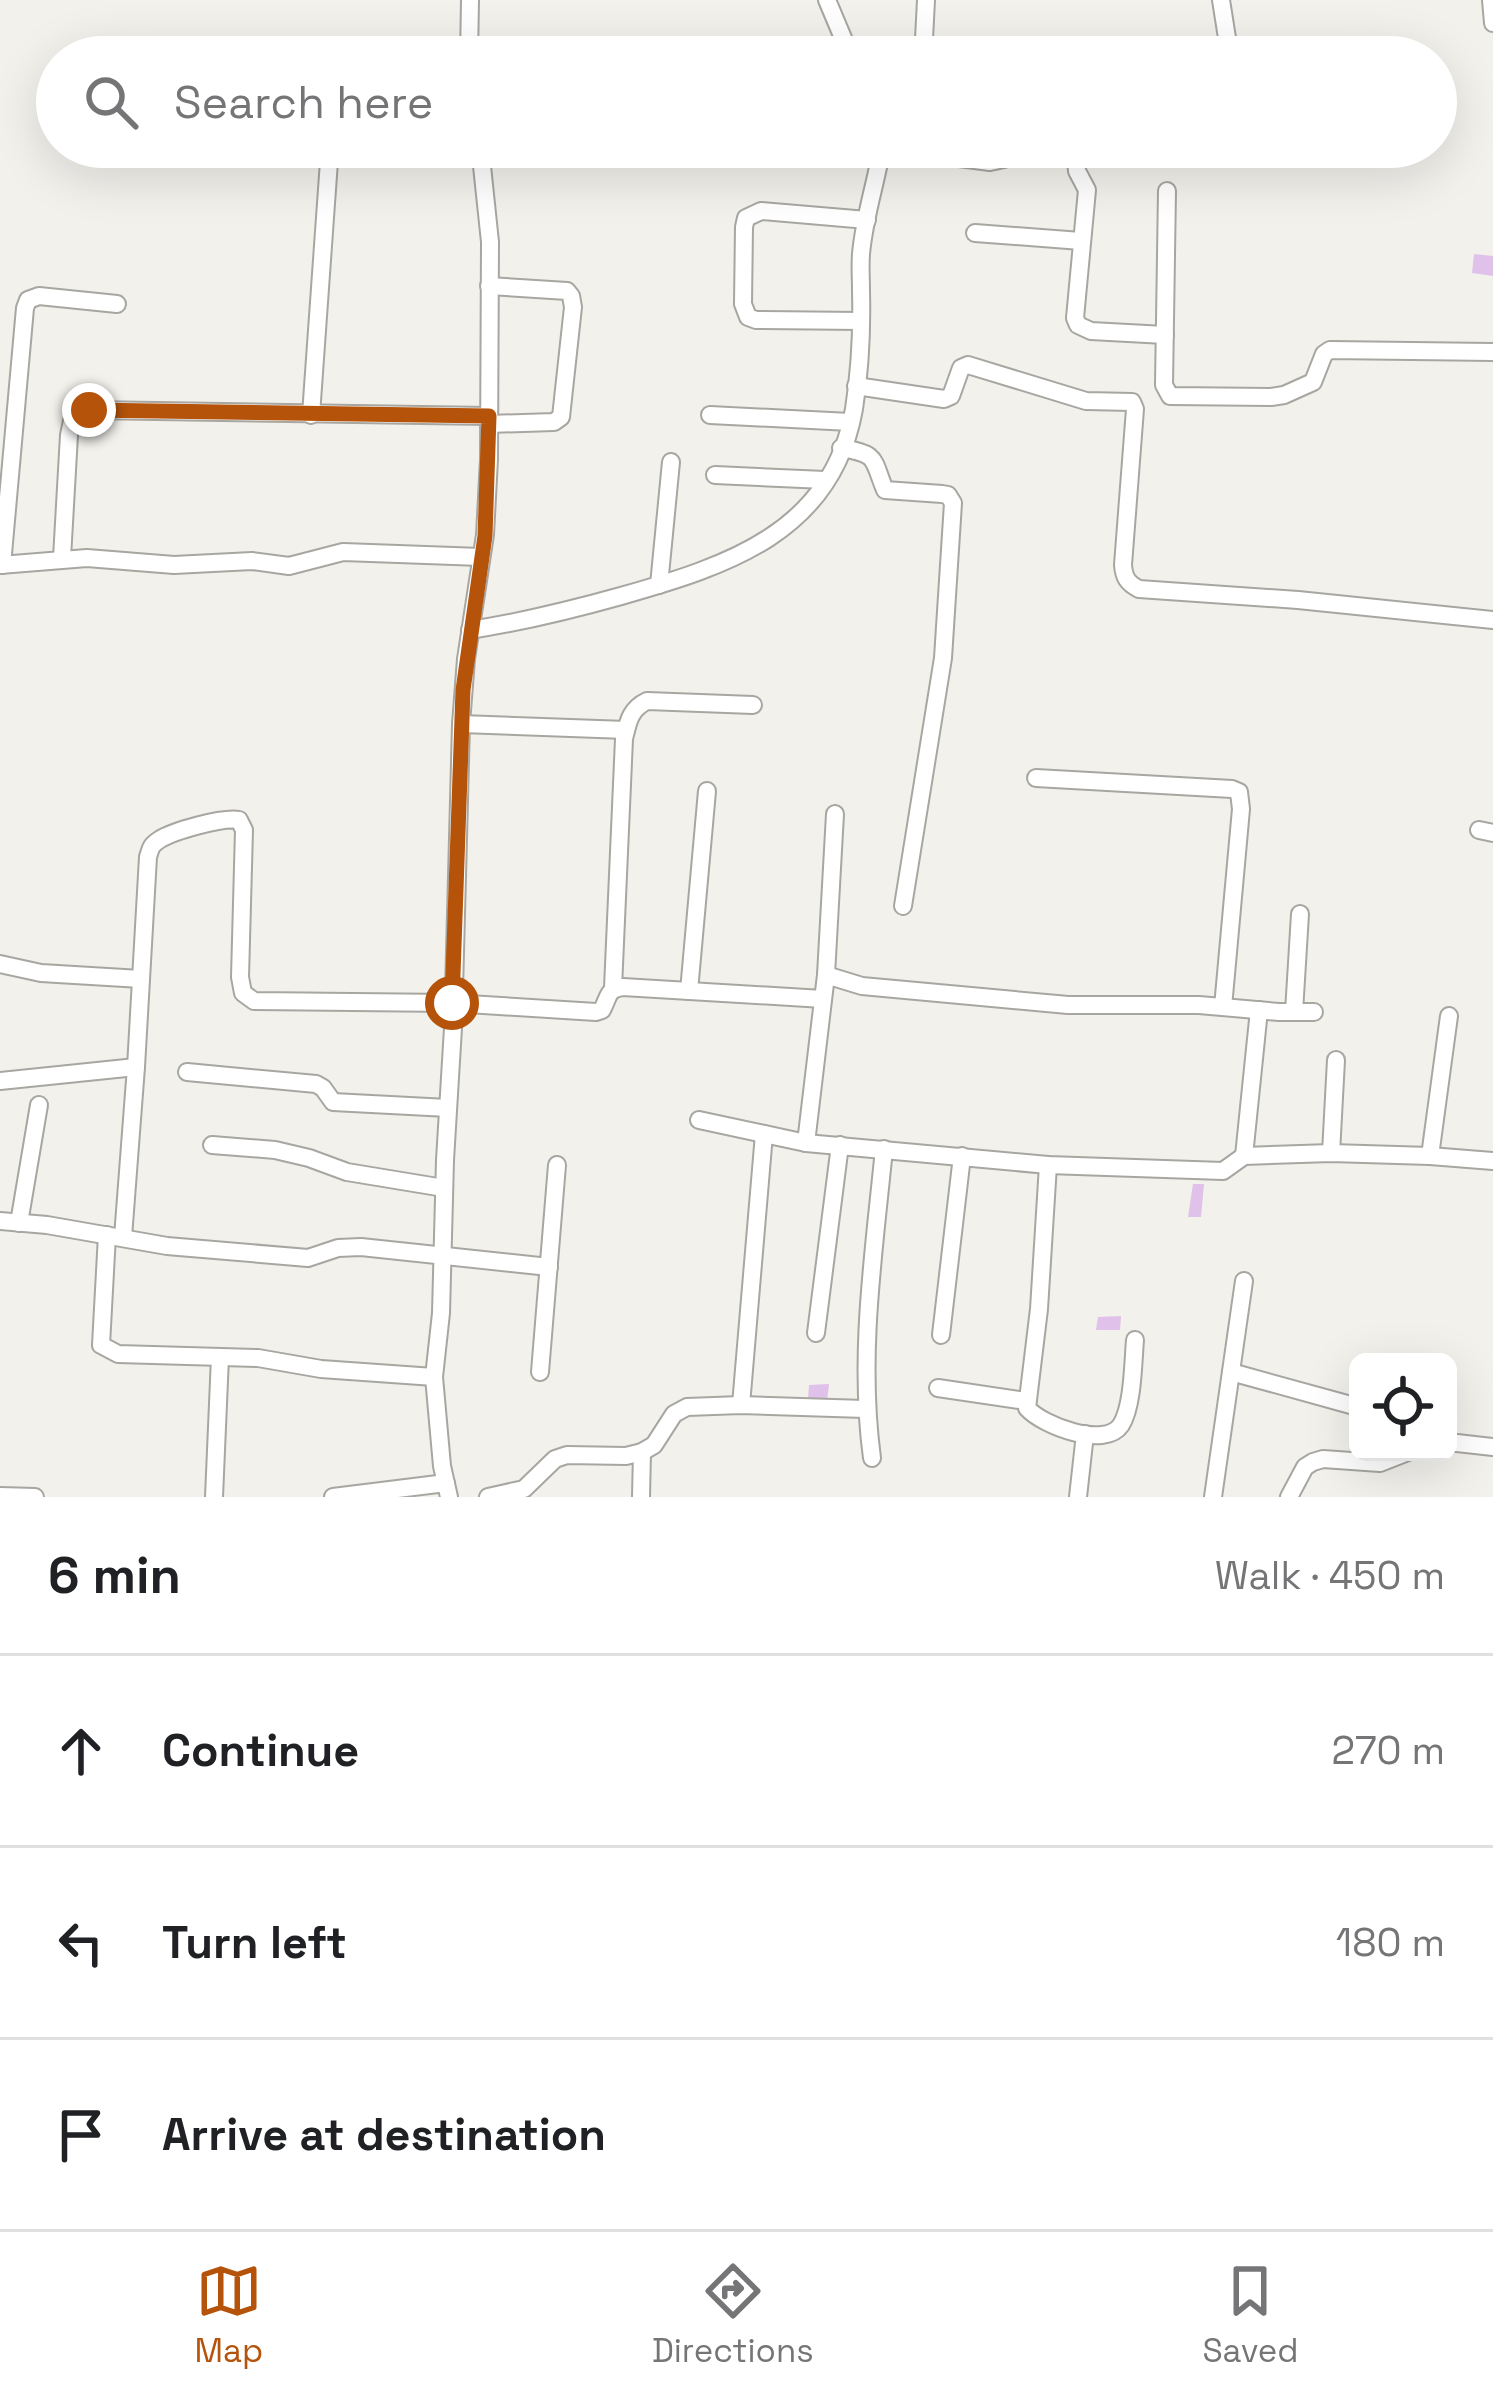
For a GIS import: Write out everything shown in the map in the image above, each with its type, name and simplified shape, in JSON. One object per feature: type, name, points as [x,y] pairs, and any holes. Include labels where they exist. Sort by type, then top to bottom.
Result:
[{"type":"street","points":[[469,36],[470,0]]},
{"type":"street","points":[[827,0],[842,36]]},
{"type":"street","points":[[924,36],[926,0]]},
{"type":"street","points":[[1221,0],[1227,36]]},
{"type":"street","points":[[1491,0],[1493,23]]},
{"type":"street","points":[[311,415],[329,168]]},
{"type":"street","points":[[333,1497],[447,1490],[434,1377],[441,1312],[461,724],[486,522],[490,242],[482,168]]},
{"type":"street","points":[[470,630],[543,617],[716,567],[794,520],[825,481],[850,422],[861,321],[861,253],[878,168]]},
{"type":"street","points":[[1077,168],[1087,190],[1078,325],[1090,332],[1165,335]]},
{"type":"street","points":[[1166,393],[1168,191]]},
{"type":"street","points":[[861,321],[748,317],[743,304],[744,227],[746,218],[760,211],[867,220]]},
{"type":"street","points":[[975,233],[1081,242]]},
{"type":"street","points":[[62,558],[69,435],[78,412],[554,422],[561,417],[572,296],[567,291],[489,286]]},
{"type":"street","points":[[117,304],[39,296],[28,300],[1,565],[62,558],[174,565],[252,561],[290,566],[343,552],[482,557]]},
{"type":"street","points":[[856,386],[944,399],[951,396],[962,368],[968,365],[1086,401],[1132,402],[1166,393],[1179,398],[1258,398],[1285,395],[1313,382],[1330,350],[1493,352]]},
{"type":"street","points":[[1132,402],[1123,565],[1130,584],[1139,589],[1493,620]]},
{"type":"street","points":[[710,415],[850,422]]},
{"type":"street","points":[[842,448],[871,455],[885,490],[942,494],[953,503],[943,658],[903,907]]},
{"type":"street","points":[[659,585],[671,462]]},
{"type":"street","points":[[715,475],[825,481]]},
{"type":"street","points":[[434,1377],[322,1369],[258,1358],[118,1354],[101,1346],[136,1066],[152,845],[228,818],[239,820],[244,830],[240,977],[243,993],[254,1001],[452,1003],[596,1012],[602,1010],[613,988],[629,716],[647,701],[753,706]]},
{"type":"street","points":[[461,724],[626,730]]},
{"type":"street","points":[[1036,778],[1239,792],[1223,1007]]},
{"type":"street","points":[[689,991],[707,791]]},
{"type":"street","points":[[806,1143],[824,999],[835,814]]},
{"type":"street","points":[[1294,1012],[1300,914]]},
{"type":"street","points":[[0,964],[41,974],[141,979]]},
{"type":"street","points":[[826,975],[862,986],[1068,1005],[1314,1012]]},
{"type":"street","points":[[613,988],[824,999]]},
{"type":"street","points":[[1244,1156],[1259,1010]]},
{"type":"street","points":[[1430,1156],[1449,1016]]},
{"type":"street","points":[[1331,1154],[1336,1060]]},
{"type":"street","points":[[0,1081],[136,1066]]},
{"type":"street","points":[[187,1072],[316,1084],[333,1102],[448,1108]]},
{"type":"street","points":[[39,1105],[9,1222],[166,1246],[308,1258],[338,1248],[362,1247],[549,1267]]},
{"type":"street","points":[[699,1120],[806,1143],[1048,1165],[1223,1171],[1244,1156],[1331,1154],[1493,1161]]},
{"type":"street","points":[[741,1405],[764,1133]]},
{"type":"street","points":[[212,1145],[275,1150],[347,1172],[444,1189]]},
{"type":"street","points":[[816,1333],[840,1145]]},
{"type":"street","points":[[872,1458],[865,1344],[884,1149]]},
{"type":"street","points":[[941,1335],[962,1156]]},
{"type":"street","points":[[540,1372],[557,1165]]},
{"type":"street","points":[[1048,1165],[1027,1408],[1036,1418],[1068,1432],[1113,1432],[1120,1427],[1128,1405],[1135,1340]]},
{"type":"street","points":[[1213,1497],[1244,1281]]},
{"type":"street","points":[[214,1497],[220,1357]]},
{"type":"street","points":[[1231,1372],[1349,1405]]},
{"type":"street","points":[[938,1388],[1026,1401]]},
{"type":"street","points":[[488,1497],[524,1489],[555,1459],[567,1455],[642,1452],[653,1445],[674,1414],[687,1407],[866,1409]]},
{"type":"street","points":[[1078,1497],[1085,1435]]},
{"type":"street","points":[[1457,1443],[1493,1448]]},
{"type":"street","points":[[641,1497],[642,1452]]},
{"type":"street","points":[[1289,1497],[1305,1467],[1313,1462],[1349,1460]]},
{"type":"street","points":[[0,1496],[35,1497]]},
{"type":"building","points":[[1474,254],[1493,256],[1493,276],[1472,273]]},
{"type":"building","points":[[1193,1184],[1204,1184],[1201,1217],[1188,1217]]},
{"type":"building","points":[[1121,1316],[1120,1330],[1096,1330],[1098,1317]]},
{"type":"building","points":[[829,1384],[827,1402],[808,1400],[809,1385]]},
{"type":"route","points":[[89,410],[489,416],[485,536],[463,690],[452,1003]]}]
